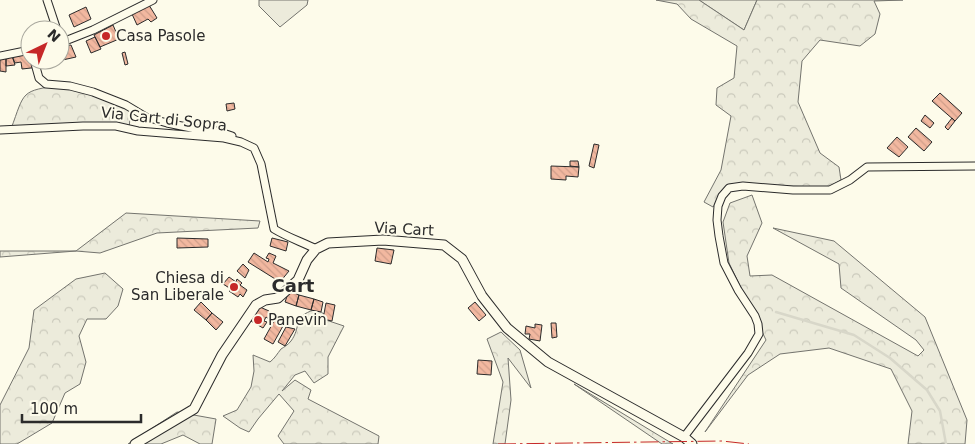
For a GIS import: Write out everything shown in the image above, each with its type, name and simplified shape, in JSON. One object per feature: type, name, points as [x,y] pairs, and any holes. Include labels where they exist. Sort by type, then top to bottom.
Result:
[{"type":"street","points":[[47,0],[54,20]]},
{"type":"street","points":[[70,38],[93,30],[153,0]]},
{"type":"street","points":[[0,56],[20,52]]},
{"type":"street","points":[[37,70],[39,78],[46,84],[70,86],[93,92],[126,105],[146,117],[185,127],[217,131],[245,141],[254,148],[261,164],[274,229],[288,238],[303,242],[316,249],[307,260],[298,280],[278,298],[265,300],[256,305],[222,355],[194,409],[135,444]]},
{"type":"street","name":"Via Cart di Sopra","points":[[0,130],[116,126],[138,132],[224,138],[241,142],[254,148]]},
{"type":"street","points":[[684,438],[748,352],[759,334],[755,316],[738,290],[724,263],[717,220],[718,206],[722,196],[729,188],[743,186],[793,190],[830,190],[850,180],[867,167],[975,166]]},
{"type":"street","name":"Via Cart","points":[[316,249],[328,243],[383,240],[444,245],[462,259],[482,296],[507,328],[548,362],[692,444]]},
{"type":"green space","points":[[259,0],[308,0],[307,5],[280,27],[259,6]]},
{"type":"green space","points":[[656,0],[699,0],[744,30],[757,0],[903,0],[874,1],[880,14],[875,34],[860,46],[820,40],[802,61],[798,102],[820,153],[839,167],[841,180],[829,187],[728,185],[713,207],[704,202],[721,170],[731,116],[716,105],[717,88],[734,78],[737,46],[691,19],[677,4]]},
{"type":"green space","points":[[699,0],[757,0],[744,30]]},
{"type":"green space","points":[[62,85],[131,107],[129,129],[11,129],[22,100],[26,95],[38,89]]},
{"type":"green space","points":[[752,195],[762,223],[747,256],[750,276],[772,275],[918,356],[924,350],[916,340],[841,288],[839,264],[773,228],[834,241],[925,317],[967,420],[965,444],[908,444],[912,411],[891,369],[829,348],[780,354],[748,375],[705,432],[766,340],[729,263],[723,222],[730,203]]},
{"type":"green space","points":[[126,213],[260,221],[258,228],[157,233],[100,253],[76,251]]},
{"type":"green space","points":[[0,251],[76,251],[0,257]]},
{"type":"green space","points":[[105,273],[123,289],[118,306],[106,319],[87,319],[79,336],[86,362],[80,384],[65,393],[52,423],[17,444],[0,444],[0,405],[29,348],[34,310],[76,279]]},
{"type":"green space","points":[[314,310],[324,314],[323,319],[344,326],[328,357],[328,374],[314,383],[305,371],[295,375],[282,391],[295,380],[311,390],[308,399],[379,436],[378,444],[284,444],[278,436],[294,411],[279,394],[249,432],[223,416],[237,410],[251,387],[254,371],[253,355],[270,362],[291,341],[300,319]]},
{"type":"green space","points":[[501,332],[520,350],[531,388],[508,358],[511,400],[505,444],[493,444],[503,382],[487,339]]},
{"type":"green space","points":[[574,384],[673,444],[662,444]]},
{"type":"green space","points":[[177,412],[216,419],[212,444],[200,444],[183,435],[161,444],[128,444]]},
{"type":"building","points":[[149,5],[157,18],[151,22],[148,19],[137,25],[132,14]]},
{"type":"building","points":[[86,7],[91,19],[74,27],[69,15]]},
{"type":"building","name":"Casa Pasole","points":[[113,25],[119,39],[100,47],[94,35]]},
{"type":"building","points":[[95,37],[101,49],[91,53],[86,41]]},
{"type":"building","points":[[71,45],[76,57],[70,58]]},
{"type":"building","points":[[125,52],[128,64],[125,65],[122,53]]},
{"type":"building","points":[[20,55],[20,62],[15,63],[12,56]]},
{"type":"building","points":[[12,56],[15,65],[6,66],[6,57]]},
{"type":"building","points":[[6,57],[6,72],[0,71],[0,59]]},
{"type":"building","points":[[940,93],[962,113],[955,121],[932,101]]},
{"type":"building","points":[[234,103],[235,109],[227,111],[226,104]]},
{"type":"building","points":[[925,115],[934,123],[930,128],[921,121]]},
{"type":"building","points":[[952,118],[955,121],[948,130],[945,127]]},
{"type":"building","points":[[916,128],[932,142],[924,151],[908,137]]},
{"type":"building","points":[[897,137],[908,147],[899,157],[887,148]]},
{"type":"building","points":[[594,144],[599,145],[594,168],[589,166]]},
{"type":"building","points":[[570,161],[578,161],[579,167],[570,166]]},
{"type":"building","points":[[551,166],[579,167],[578,177],[566,176],[566,180],[551,179]]},
{"type":"building","points":[[177,238],[208,239],[208,247],[177,248]]},
{"type":"building","points":[[272,238],[288,242],[286,251],[270,246]]},
{"type":"building","points":[[377,248],[394,250],[391,264],[375,261]]},
{"type":"building","points":[[254,253],[268,262],[269,259],[266,258],[269,253],[276,256],[273,263],[289,271],[280,282],[248,262]]},
{"type":"building","points":[[243,264],[249,270],[245,278],[237,271]]},
{"type":"building","name":"Chiesa di San Liberale","points":[[229,277],[236,282],[237,279],[242,283],[240,285],[247,290],[243,297],[240,294],[238,297],[223,284]]},
{"type":"building","points":[[289,291],[299,295],[296,306],[285,302]]},
{"type":"building","points":[[299,295],[314,299],[311,310],[296,306]]},
{"type":"building","points":[[314,299],[323,302],[321,312],[311,310]]},
{"type":"building","points":[[201,302],[212,313],[206,320],[194,310]]},
{"type":"building","points":[[475,302],[486,315],[479,321],[468,308]]},
{"type":"building","points":[[326,303],[335,305],[332,321],[323,319]]},
{"type":"building","points":[[260,307],[269,311],[272,315],[269,319],[266,317],[264,321],[267,322],[263,328],[251,321]]},
{"type":"building","points":[[212,313],[223,322],[216,330],[206,320]]},
{"type":"building","points":[[274,321],[283,326],[273,344],[264,339]]},
{"type":"building","points":[[551,323],[556,323],[557,337],[552,338]]},
{"type":"building","points":[[535,324],[542,325],[540,341],[529,339],[530,334],[525,334],[526,326],[535,328]]},
{"type":"building","points":[[286,327],[295,329],[285,346],[278,342]]},
{"type":"building","points":[[478,360],[492,361],[491,375],[477,374]]},
{"type":"waterway","points":[[776,312],[854,335],[890,358],[927,390],[940,411],[946,444]]},
{"type":"power","points":[[498,444],[722,441],[749,444]]},
{"type":"place","name":"Casa Pasole","points":[[106,36]]},
{"type":"place","name":"Chiesa di San Liberale","points":[[234,287]]},
{"type":"place","name":"Panevin","points":[[258,320]]},
{"type":"district","name":"Cart","points":[[293,285]]}]
